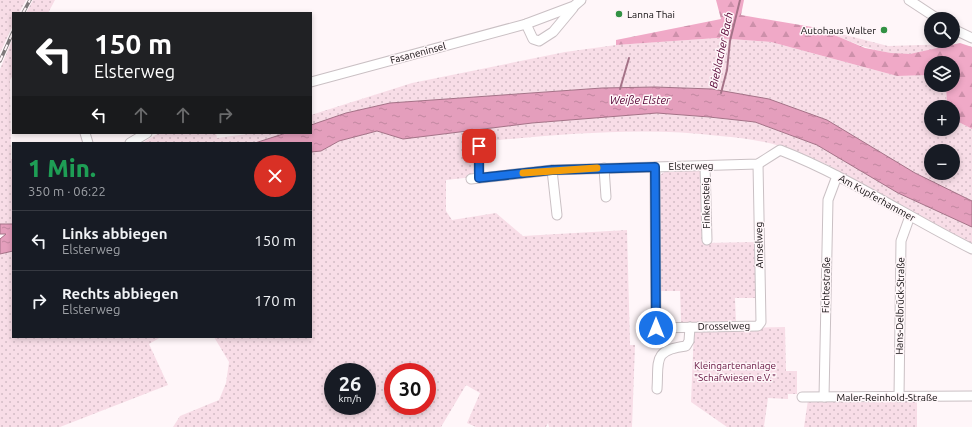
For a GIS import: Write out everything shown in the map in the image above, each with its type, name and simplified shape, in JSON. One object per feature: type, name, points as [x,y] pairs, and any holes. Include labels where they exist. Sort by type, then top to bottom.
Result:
[{"type":"street","points":[[909,0],[927,12]]},
{"type":"street","name":"Fasaneninsel","points":[[312,82],[526,24],[578,3]]},
{"type":"street","name":"Fasaneninsel","points":[[526,24],[533,39],[539,41],[552,32],[578,3]]},
{"type":"street","points":[[960,32],[972,38]]},
{"type":"street","points":[[132,142],[145,134]]},
{"type":"street","name":"Elsterweg","points":[[479,146],[475,178],[552,170],[758,164]]},
{"type":"street","name":"Am Kupferhammer","points":[[758,164],[780,150],[811,162],[972,249]]},
{"type":"street","name":"Amselweg","points":[[758,164],[761,322],[758,326]]},
{"type":"street","name":"Finkensteig","points":[[705,166],[707,240]]},
{"type":"street","name":"Drosselweg","points":[[655,167],[656,328],[758,326]]},
{"type":"street","points":[[604,168],[606,196]]},
{"type":"street","points":[[552,170],[557,215]]},
{"type":"street","name":"Fichtestraße","points":[[824,397],[828,200],[837,176]]},
{"type":"street","name":"Hans-Delbrück-Straße","points":[[899,397],[901,241],[910,216]]},
{"type":"street","name":"Drosselweg","points":[[657,390],[659,358],[663,352],[669,348],[686,346],[689,341],[690,327]]},
{"type":"street","name":"Maler-Reinhold-Straße","points":[[802,397],[972,396]]},
{"type":"green space","points":[[0,0],[26,0],[20,12],[12,12],[12,27],[0,53]]},
{"type":"green space","points":[[33,0],[55,0],[49,12],[27,12]]},
{"type":"green space","points":[[716,0],[744,0],[741,15],[818,28],[865,48],[891,53],[910,54],[937,48],[960,48],[960,43],[972,47],[972,129],[960,123],[960,100],[947,100],[946,92],[960,92],[960,56],[924,56],[924,75],[897,76],[771,42],[717,38],[616,45],[616,40],[721,19]]},
{"type":"green space","points":[[818,28],[888,46],[924,45],[924,48],[940,48],[921,53],[897,54],[851,42]]},
{"type":"green space","points":[[717,38],[771,42],[897,76],[924,75],[924,92],[946,92],[947,100],[924,100],[924,136],[960,136],[960,123],[972,129],[972,201],[929,180],[960,180],[960,144],[924,144],[924,177],[827,120],[712,89],[655,87],[602,88],[390,103],[312,125],[312,115],[412,83],[565,52],[616,45]]},
{"type":"green space","points":[[12,40],[12,77],[10,80],[12,224],[0,224],[0,69]]},
{"type":"green space","points":[[657,113],[755,122],[817,145],[898,193],[972,227],[972,246],[828,165],[792,150],[765,142],[743,138],[690,133],[629,132],[567,134],[476,142],[473,177],[446,180],[446,211],[452,220],[496,213],[523,236],[627,230],[630,345],[635,345],[632,427],[549,427],[548,423],[546,427],[476,427],[467,423],[480,393],[466,385],[441,427],[173,427],[180,416],[219,400],[226,383],[229,362],[215,338],[312,338],[312,152],[321,151],[339,141],[377,131],[403,139],[532,123]]},
{"type":"green space","points":[[157,134],[216,134],[217,138],[247,134],[283,134],[258,142],[144,142]]},
{"type":"green space","points":[[702,169],[705,243],[755,242],[757,298],[735,298],[736,323],[681,322],[680,291],[660,291],[659,176],[667,170]]},
{"type":"green space","points":[[12,251],[12,338],[159,338],[149,344],[168,385],[60,427],[0,427],[0,254]]},
{"type":"green space","name":"Kleingartenanlage \"Schafwiesen e.V.\"","points":[[785,327],[786,371],[797,371],[797,394],[788,394],[788,399],[768,398],[765,427],[727,427],[691,402],[694,329]]},
{"type":"green space","points":[[808,400],[917,400],[917,427],[804,427]]},
{"type":"water","name":"Weiße Elster","points":[[655,87],[712,89],[769,99],[827,120],[924,177],[924,180],[929,180],[972,201],[972,227],[898,193],[817,145],[755,122],[657,113],[532,123],[403,139],[377,131],[339,141],[321,151],[312,152],[312,142],[258,142],[283,134],[312,134],[312,125],[346,113],[390,103],[602,88]]},
{"type":"water","points":[[0,224],[12,224],[12,251],[0,254],[0,239],[6,234],[0,234]]},
{"type":"waterway","name":"Bieblacher Bach","points":[[721,93],[727,70],[730,41],[740,0]]},
{"type":"waterway","name":"Weiße Elster","points":[[620,89],[629,58]]},
{"type":"railway","points":[[24,12],[30,0]]},
{"type":"railway","points":[[0,61],[12,34]]},
{"type":"slow traffic","points":[[523,173],[597,168]]},
{"type":"place","name":"Lanna Thai","points":[[619,14]]},
{"type":"place","name":"Autohaus Walter","points":[[884,30]]},
{"type":"route","points":[[479,146],[479,178],[552,170],[655,167],[656,328]]}]
